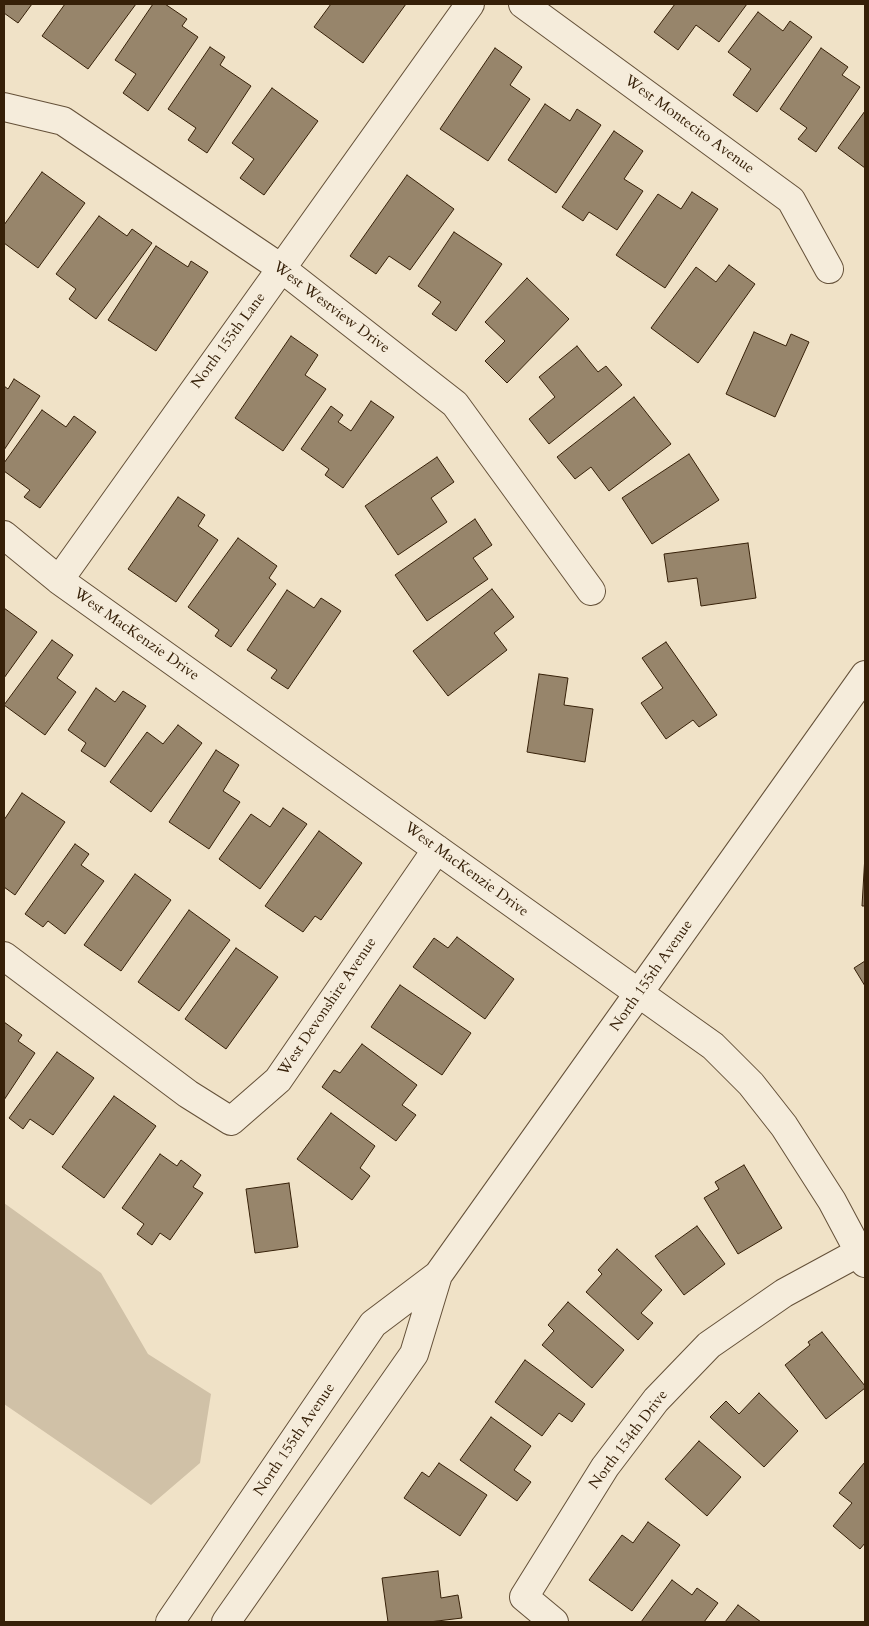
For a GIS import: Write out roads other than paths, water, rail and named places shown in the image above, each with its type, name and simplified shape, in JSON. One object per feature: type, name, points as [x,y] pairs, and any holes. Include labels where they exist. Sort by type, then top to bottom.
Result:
[{"type":"street","name":"North 155th Lane","points":[[58,580],[470,4]]},
{"type":"street","name":"West Montecito Avenue","points":[[523,4],[791,200],[829,269]]},
{"type":"street","name":"West Westview Drive","points":[[4,107],[63,121],[281,268],[455,404],[591,592]]},
{"type":"street","name":"West MacKenzie Drive","points":[[4,535],[58,580],[713,1046],[751,1084],[784,1126],[832,1201],[863,1255]]},
{"type":"street","name":"North 155th Avenue","points":[[170,1622],[373,1324],[438,1275],[640,994],[865,675]]},
{"type":"street","name":"West Devonshire Avenue","points":[[4,956],[188,1094],[231,1121],[278,1080],[437,849]]},
{"type":"street","name":"North 154th Drive","points":[[554,1622],[524,1597],[605,1467],[656,1400],[709,1345],[784,1292],[863,1255]]},
{"type":"street","name":"North 155th Avenue","points":[[226,1622],[414,1354],[438,1275]]}]
